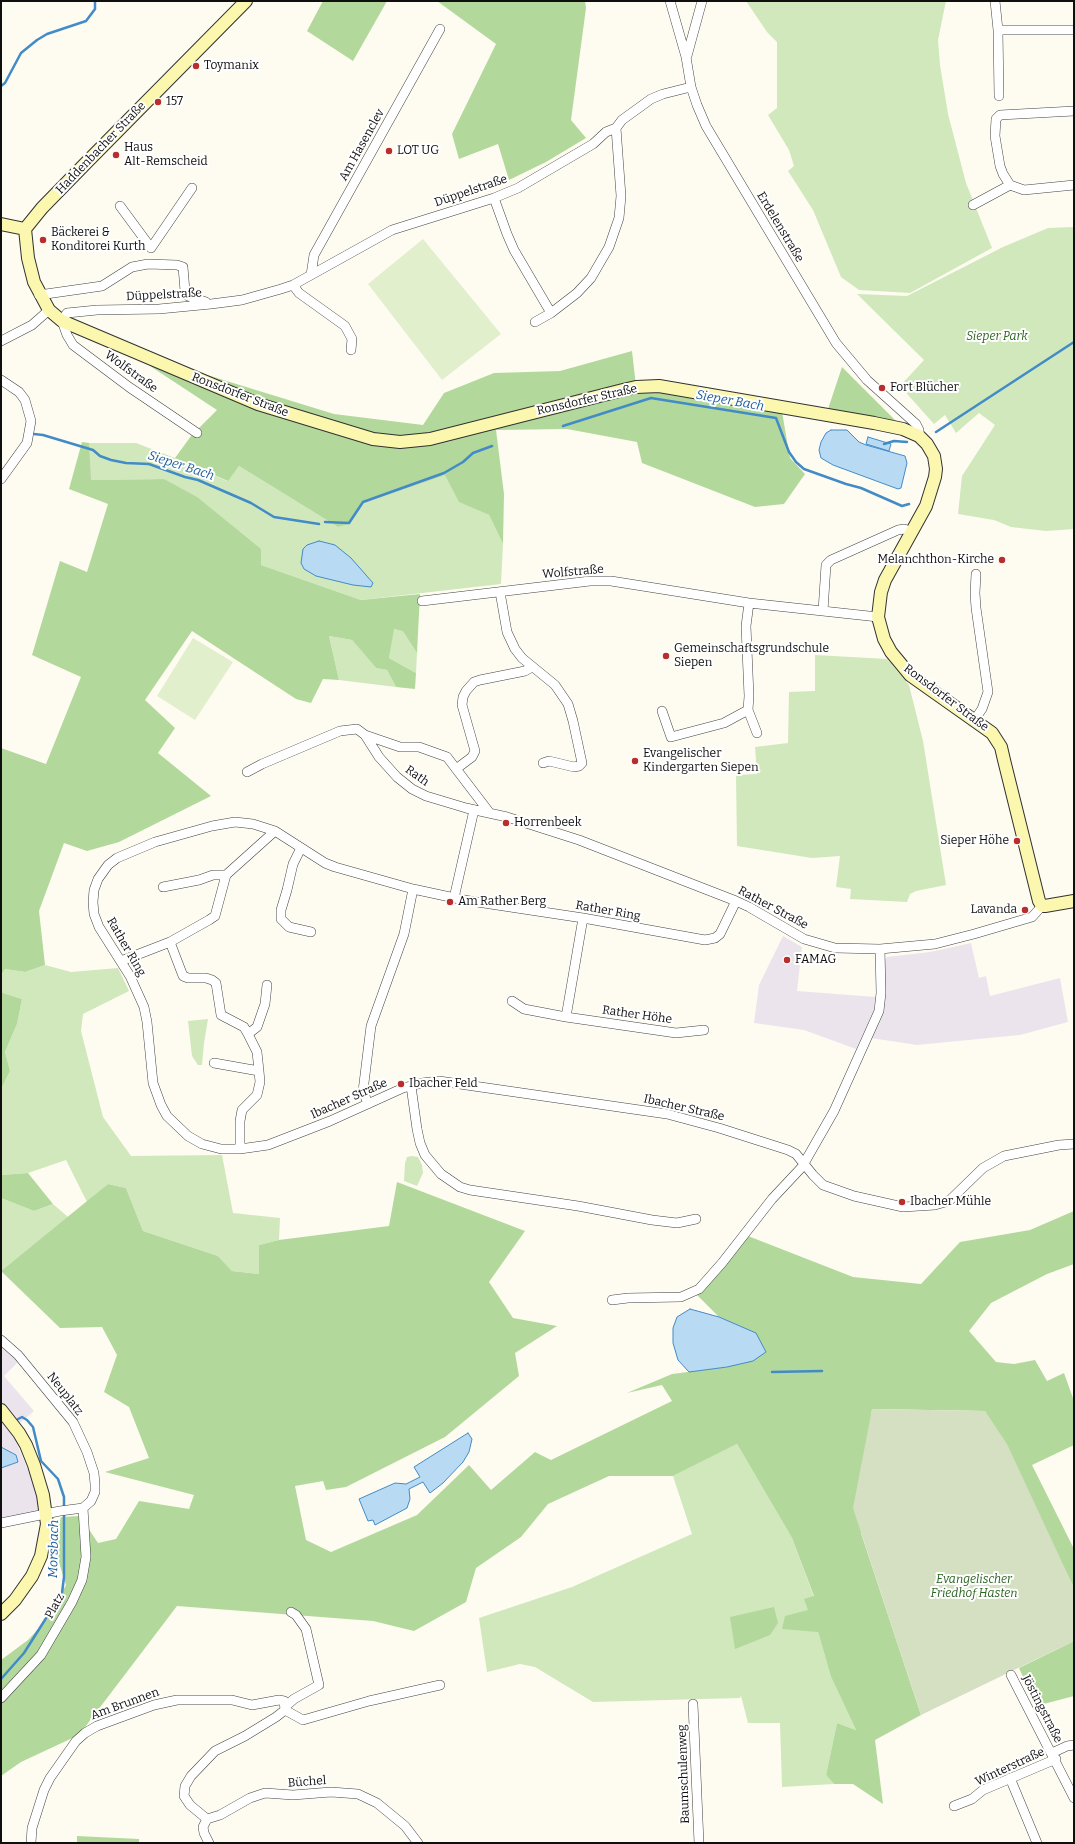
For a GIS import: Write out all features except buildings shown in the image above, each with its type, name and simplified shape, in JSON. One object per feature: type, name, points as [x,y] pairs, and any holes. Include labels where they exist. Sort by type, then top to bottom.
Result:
[{"type":"main road","name":"Haddenbacher Straße","points":[[25,229],[42,208],[246,1]]},
{"type":"main road","points":[[1,224],[25,229]]},
{"type":"main road","name":"Ronsdorfer Straße","points":[[25,229],[30,271],[40,295],[49,310],[62,321],[258,404],[354,434],[386,441],[400,442],[430,438],[630,389],[659,386],[874,423],[903,429],[919,436],[931,449],[936,469],[930,496],[885,580],[881,592],[878,617],[884,639],[891,652],[903,668],[925,686],[975,719],[992,733],[1001,747],[1031,876],[1042,906]]},
{"type":"main road","points":[[1042,906],[1074,901]]},
{"type":"main road","points":[[1,1410],[11,1421],[26,1445],[43,1495],[46,1514],[46,1532],[41,1556],[19,1595],[1,1614]]},
{"type":"street","name":"Erdelenstraße","points":[[670,1],[686,57],[691,87],[696,105],[706,126],[836,343],[867,380],[916,424],[919,430],[919,436]]},
{"type":"street","points":[[686,57],[702,1]]},
{"type":"street","points":[[996,1],[999,96]]},
{"type":"street","name":"Am Hasenclev","points":[[311,275],[314,255],[440,28]]},
{"type":"street","points":[[998,30],[1074,30]]},
{"type":"street","name":"Düppelstraße","points":[[62,321],[67,313],[97,310],[159,309],[242,300],[293,285],[392,230],[494,198],[518,188],[594,144],[606,132],[616,128],[622,120],[651,99],[663,94],[691,87]]},
{"type":"street","points":[[1074,111],[1000,115],[996,119],[995,123],[998,156],[1003,174],[1010,185],[1024,190],[1074,185]]},
{"type":"street","points":[[535,322],[551,313],[577,293],[591,278],[601,263],[615,233],[620,218],[621,196],[616,128]]},
{"type":"street","points":[[974,205],[1010,185]]},
{"type":"street","points":[[148,264],[151,248],[192,188]]},
{"type":"street","points":[[494,198],[512,244],[551,313]]},
{"type":"street","points":[[120,206],[151,248]]},
{"type":"street","points":[[40,295],[102,286],[132,267],[148,264],[177,265],[183,267],[185,291],[188,296],[205,300],[208,304]]},
{"type":"street","points":[[293,285],[299,293],[345,326],[352,339],[351,350]]},
{"type":"street","points":[[1,341],[32,325],[49,310]]},
{"type":"street","name":"Wolfstraße","points":[[62,321],[67,335],[73,345],[129,387],[197,433]]},
{"type":"street","points":[[1,479],[27,443],[31,421],[25,400],[19,392],[2,381]]},
{"type":"street","points":[[823,611],[826,565],[832,560],[898,530],[904,529],[912,532]]},
{"type":"street","points":[[975,719],[982,709],[988,692],[976,608],[976,574]]},
{"type":"street","name":"Wolfstraße","points":[[422,601],[590,581],[611,581],[749,603],[878,617]]},
{"type":"street","points":[[500,592],[505,623],[511,641],[518,653],[532,667],[555,685],[565,698],[573,721],[582,763],[579,766],[574,767],[549,761],[543,763]]},
{"type":"street","points":[[749,603],[746,626],[750,696],[748,710],[757,733]]},
{"type":"street","points":[[456,769],[472,757],[475,751],[462,705],[466,691],[474,682],[525,672],[532,667]]},
{"type":"street","points":[[662,711],[671,737],[724,723],[748,710]]},
{"type":"street","name":"Rath","points":[[247,772],[262,764],[340,731],[357,729],[364,735],[379,758],[397,777],[412,789],[432,798],[474,810]]},
{"type":"street","name":"Rath","points":[[364,735],[400,747],[419,747],[447,757],[489,812]]},
{"type":"street","points":[[454,898],[474,810]]},
{"type":"street","name":"Rather Straße","points":[[474,810],[489,812],[579,840],[736,901],[796,935],[814,943],[835,948],[880,950],[935,944],[1032,917],[1042,906]]},
{"type":"street","name":"Rather Ring","points":[[240,1149],[221,1149],[202,1144],[188,1136],[167,1116],[161,1104],[153,1083],[147,1022],[144,1007],[121,961],[99,928],[94,914],[94,890],[102,872],[117,858],[139,848],[222,823],[235,822],[249,823],[274,831],[336,867],[414,889],[454,898],[583,918],[709,940],[720,934],[736,901]]},
{"type":"street","points":[[121,961],[170,942],[214,916],[226,875],[274,831]]},
{"type":"street","points":[[301,848],[293,864],[281,910],[281,919],[289,927],[311,932]]},
{"type":"street","points":[[163,887],[199,880],[213,875],[226,875]]},
{"type":"street","points":[[368,1104],[363,1091],[371,1026],[404,934],[414,889]]},
{"type":"street","points":[[566,1017],[583,918]]},
{"type":"street","points":[[170,942],[183,976],[188,978],[206,978],[216,983],[221,1015],[244,1027],[256,1052],[260,1082],[257,1095],[242,1110],[240,1121],[240,1149]]},
{"type":"street","points":[[612,1300],[628,1298],[681,1297],[699,1289],[722,1263],[772,1199],[804,1164],[834,1111],[879,1011],[881,994],[880,950]]},
{"type":"street","points":[[248,1034],[258,1027],[265,1004],[267,985]]},
{"type":"street","name":"Rather Höhe","points":[[512,1001],[524,1009],[566,1017],[676,1033],[704,1030]]},
{"type":"street","points":[[214,1063],[259,1071]]},
{"type":"street","name":"Ibacher Straße","points":[[240,1149],[268,1145],[411,1086],[439,1081],[667,1114],[719,1128],[788,1150],[796,1154],[823,1185],[854,1196],[887,1204],[913,1207],[935,1205],[949,1201],[983,1168],[1004,1156],[1059,1145],[1074,1144]]},
{"type":"street","points":[[411,1086],[417,1129],[420,1143],[425,1155],[441,1174],[460,1187],[470,1190],[578,1206],[652,1220],[677,1222],[696,1219]]},
{"type":"street","name":"Neuplatz","points":[[1,1340],[18,1355],[67,1413],[84,1442],[94,1473],[94,1492],[91,1501],[84,1508]]},
{"type":"street","points":[[1,1524],[60,1511],[84,1508]]},
{"type":"street","name":"Platz","points":[[1,1698],[41,1655],[72,1602],[82,1580],[86,1557],[84,1508]]},
{"type":"street","points":[[209,1843],[203,1827],[207,1819],[190,1805],[184,1796],[186,1786],[191,1776],[215,1751],[245,1736],[285,1708],[294,1699],[319,1685],[306,1629],[296,1615],[291,1612]]},
{"type":"street","name":"Jöstingstraße","points":[[1011,1675],[1047,1747],[1054,1756],[1074,1798]]},
{"type":"street","points":[[285,1708],[303,1720],[362,1703],[440,1685]]},
{"type":"street","name":"Am Brunnen","points":[[31,1843],[32,1828],[44,1790],[76,1741],[85,1733],[97,1726],[154,1705],[177,1700],[232,1700],[252,1705],[280,1700],[284,1702],[285,1708]]},
{"type":"street","name":"Baumschulenweg","points":[[694,1704],[699,1843]]},
{"type":"street","name":"Winterstraße","points":[[954,1806],[972,1799],[983,1790],[1054,1756],[1067,1746],[1074,1745]]},
{"type":"street","points":[[1010,1778],[1037,1843]]},
{"type":"street","name":"Büchel","points":[[207,1819],[220,1815],[259,1794],[287,1796],[342,1792],[364,1796],[382,1807],[405,1826],[418,1843]]},
{"type":"shaded area","points":[[783,936],[802,947],[797,991],[876,997],[874,1010],[856,1049],[804,1030],[754,1023],[759,985]]},
{"type":"shaded area","points":[[971,943],[979,978],[986,976],[990,996],[1060,978],[1068,1022],[1020,1035],[917,1045],[871,1038],[884,997],[885,960],[887,957],[930,952]]},
{"type":"shaded area","points":[[1,1335],[25,1355],[4,1376],[34,1411],[11,1431],[42,1501],[41,1520],[9,1523],[1,1526]]},
{"type":"green space","points":[[323,1],[387,1],[353,61],[307,31]]},
{"type":"green space","points":[[437,1],[585,1],[586,8],[571,120],[586,138],[546,162],[509,180],[498,144],[459,159],[452,134],[496,44]]},
{"type":"green space","points":[[746,1],[946,1],[938,40],[940,65],[948,114],[966,183],[992,248],[910,293],[859,290],[841,277],[813,210],[788,171],[794,166],[789,150],[768,115],[777,108],[777,42],[767,32]]},
{"type":"green space","name":"Sieper Park","points":[[1074,227],[1074,529],[1046,531],[1011,527],[994,520],[958,514],[962,476],[995,425],[979,413],[956,433],[945,415],[934,424],[900,386],[924,360],[857,294],[907,296],[1003,247],[1048,228]]},
{"type":"green space","points":[[423,239],[501,334],[442,380],[368,284]]},
{"type":"green space","points":[[632,351],[636,386],[782,412],[790,458],[805,474],[784,504],[755,507],[642,463],[637,442],[567,429],[496,430],[504,494],[503,544],[489,515],[459,502],[445,475],[364,503],[350,524],[338,527],[239,466],[228,481],[175,458],[191,436],[217,410],[150,366],[191,370],[334,414],[423,425],[444,393],[494,373],[560,371]]},
{"type":"green space","points":[[842,367],[896,421],[828,409]]},
{"type":"green space","points":[[82,442],[89,443],[91,480],[164,479],[197,497],[261,549],[261,565],[361,600],[420,594],[417,653],[403,631],[394,629],[389,658],[416,673],[415,689],[396,687],[387,670],[376,668],[352,640],[329,636],[339,680],[323,679],[311,703],[296,699],[192,631],[145,700],[175,728],[158,753],[211,796],[119,842],[87,851],[64,843],[39,911],[45,965],[25,972],[5,969],[1,975],[1,748],[46,764],[81,677],[32,655],[60,561],[87,572],[108,504],[69,489]]},
{"type":"green space","points":[[89,443],[136,443],[227,481],[239,466],[338,527],[350,524],[364,503],[445,474],[460,502],[489,515],[503,544],[501,584],[361,600],[261,565],[164,479],[90,480]]},
{"type":"green space","points":[[393,629],[403,630],[417,653],[416,673],[389,658]]},
{"type":"green space","points":[[329,636],[352,640],[376,668],[387,670],[396,687],[339,680]]},
{"type":"green space","points":[[193,638],[233,662],[195,720],[157,696]]},
{"type":"green space","points":[[815,655],[887,659],[909,685],[923,741],[946,885],[916,891],[910,894],[907,902],[850,899],[851,889],[836,887],[840,856],[812,858],[737,846],[736,775],[757,774],[755,747],[788,743],[789,692],[815,691]]},
{"type":"green space","points":[[45,965],[71,972],[118,968],[129,991],[83,1014],[81,1031],[103,1117],[131,1156],[222,1155],[233,1213],[280,1218],[279,1240],[259,1245],[259,1274],[232,1271],[218,1256],[143,1231],[126,1188],[108,1184],[87,1202],[66,1160],[28,1173],[1,1175],[1,1089],[10,1071],[5,1052],[17,1024],[22,999],[3,993],[1,989],[1,975],[5,969],[25,972]]},
{"type":"green space","points":[[1,989],[3,993],[22,999],[17,1024],[5,1052],[10,1071],[1,1089]]},
{"type":"green space","points":[[208,1019],[202,1065],[198,1065],[192,1056],[188,1021]]},
{"type":"green space","points":[[407,1157],[418,1157],[422,1165],[423,1173],[417,1186],[404,1181],[405,1163]]},
{"type":"green space","points":[[28,1173],[53,1204],[34,1211],[1,1198],[1,1175]]},
{"type":"green space","points":[[397,1182],[525,1231],[489,1282],[513,1318],[557,1326],[515,1353],[519,1376],[445,1437],[346,1487],[326,1490],[323,1481],[295,1486],[306,1540],[331,1552],[417,1515],[469,1465],[491,1490],[535,1452],[551,1460],[672,1401],[662,1385],[627,1393],[672,1374],[727,1367],[766,1352],[755,1333],[719,1317],[695,1293],[748,1236],[853,1277],[921,1284],[960,1242],[1030,1230],[1074,1211],[1074,1264],[1047,1274],[991,1303],[969,1331],[996,1362],[1014,1364],[1035,1360],[1047,1381],[1064,1373],[1074,1401],[1074,1445],[1032,1465],[1074,1549],[1074,1588],[985,1411],[872,1409],[861,1533],[921,1715],[875,1740],[883,1804],[853,1784],[834,1784],[826,1775],[837,1723],[856,1730],[831,1677],[818,1632],[782,1629],[785,1616],[808,1610],[804,1599],[814,1596],[792,1538],[737,1444],[673,1476],[609,1476],[548,1504],[521,1537],[476,1568],[466,1602],[414,1631],[373,1621],[177,1606],[79,1735],[21,1762],[1,1776],[1,1660],[28,1640],[49,1617],[66,1585],[53,1543],[61,1517],[80,1516],[98,1543],[116,1539],[139,1501],[189,1509],[194,1495],[105,1472],[149,1458],[129,1407],[104,1392],[117,1355],[102,1327],[60,1328],[1,1271],[108,1184],[126,1188],[143,1231],[218,1256],[232,1271],[259,1274],[259,1245],[279,1240],[389,1226]]},
{"type":"green space","points":[[1,1198],[34,1211],[53,1204],[68,1217],[1,1271]]},
{"type":"green space","name":"Evangelischer Friedhof Hasten","points":[[872,1409],[985,1411],[1007,1444],[1074,1588],[1074,1641],[921,1715],[853,1508]]},
{"type":"green space","points":[[737,1444],[792,1538],[814,1597],[818,1632],[831,1677],[856,1730],[837,1723],[826,1775],[834,1784],[782,1787],[780,1723],[748,1723],[741,1696],[740,1698],[593,1702],[535,1667],[520,1664],[487,1672],[479,1618],[572,1587],[692,1534],[673,1476]]},
{"type":"green space","points":[[774,1607],[778,1623],[770,1635],[735,1649],[730,1617]]},
{"type":"green space","points":[[1074,1641],[1074,1696],[1036,1706],[1019,1668]]},
{"type":"green space","points":[[77,1836],[139,1839],[139,1843],[77,1843]]},
{"type":"water","points":[[831,430],[847,430],[859,442],[905,456],[907,463],[901,488],[898,489],[833,465],[821,458],[819,450],[821,442],[826,433]]},
{"type":"water","points":[[868,437],[891,444],[889,451],[866,444]]},
{"type":"water","points":[[319,541],[335,545],[351,558],[373,583],[371,587],[353,585],[316,576],[304,569],[301,563],[303,549],[307,545]]},
{"type":"water","points":[[690,1309],[719,1317],[756,1333],[766,1352],[753,1361],[727,1367],[689,1372],[678,1360],[673,1343],[673,1328],[677,1317]]},
{"type":"water","points":[[468,1433],[472,1439],[469,1452],[463,1462],[443,1483],[430,1493],[423,1482],[409,1489],[410,1499],[407,1508],[375,1525],[373,1520],[368,1521],[359,1499],[395,1483],[406,1484],[420,1477],[414,1467]]},
{"type":"water","points":[[1,1447],[16,1455],[18,1462],[1,1468]]},
{"type":"waterway","name":"Morsbach","points":[[1,86],[5,83],[21,53],[47,34],[86,21],[95,9],[95,1]]},
{"type":"waterway","name":"Sieper Bach","points":[[936,432],[1074,342]]},
{"type":"waterway","name":"Sieper Bach","points":[[563,426],[651,398],[776,418],[789,452],[796,462],[804,469],[861,488],[902,506],[909,504]]},
{"type":"waterway","name":"Sieper Bach","points":[[34,434],[43,435],[93,450],[100,456],[111,460],[126,463],[149,464],[198,480],[251,503],[274,517],[319,524]]},
{"type":"waterway","name":"Sieper Bach","points":[[884,444],[894,441],[907,442]]},
{"type":"waterway","name":"Sieper Bach","points":[[325,522],[349,523],[363,502],[444,473],[463,462],[473,453],[492,446]]},
{"type":"waterway","points":[[772,1372],[822,1371]]},
{"type":"waterway","name":"Morsbach","points":[[18,1419],[22,1417],[33,1427],[41,1461],[58,1479],[64,1497],[64,1508]]},
{"type":"waterway","name":"Morsbach","points":[[1,1679],[24,1653],[62,1593],[64,1577],[64,1513]]},
{"type":"place","name":"Toymanix","points":[[196,66]]},
{"type":"place","name":"157","points":[[158,102]]},
{"type":"place","name":"LOT UG","points":[[389,151]]},
{"type":"place","name":"Haus Alt-Remscheid","points":[[116,155]]},
{"type":"place","name":"Bäckerei & Konditorei Kurth","points":[[43,240]]},
{"type":"place","name":"Fort Blücher","points":[[882,388]]},
{"type":"place","name":"Melanchthon-Kirche","points":[[1002,560]]},
{"type":"place","name":"Gemeinschaftsgrundschule Siepen","points":[[666,656]]},
{"type":"place","name":"Evangelischer Kindergarten Siepen","points":[[635,761]]},
{"type":"place","name":"Horrenbeek","points":[[506,823]]},
{"type":"place","name":"Sieper Höhe","points":[[1017,841]]},
{"type":"place","name":"Am Rather Berg","points":[[450,902]]},
{"type":"place","name":"Lavanda","points":[[1025,910]]},
{"type":"place","name":"FAMAG","points":[[787,960]]},
{"type":"place","name":"Ibacher Feld","points":[[401,1084]]},
{"type":"place","name":"Ibacher Mühle","points":[[902,1202]]}]
